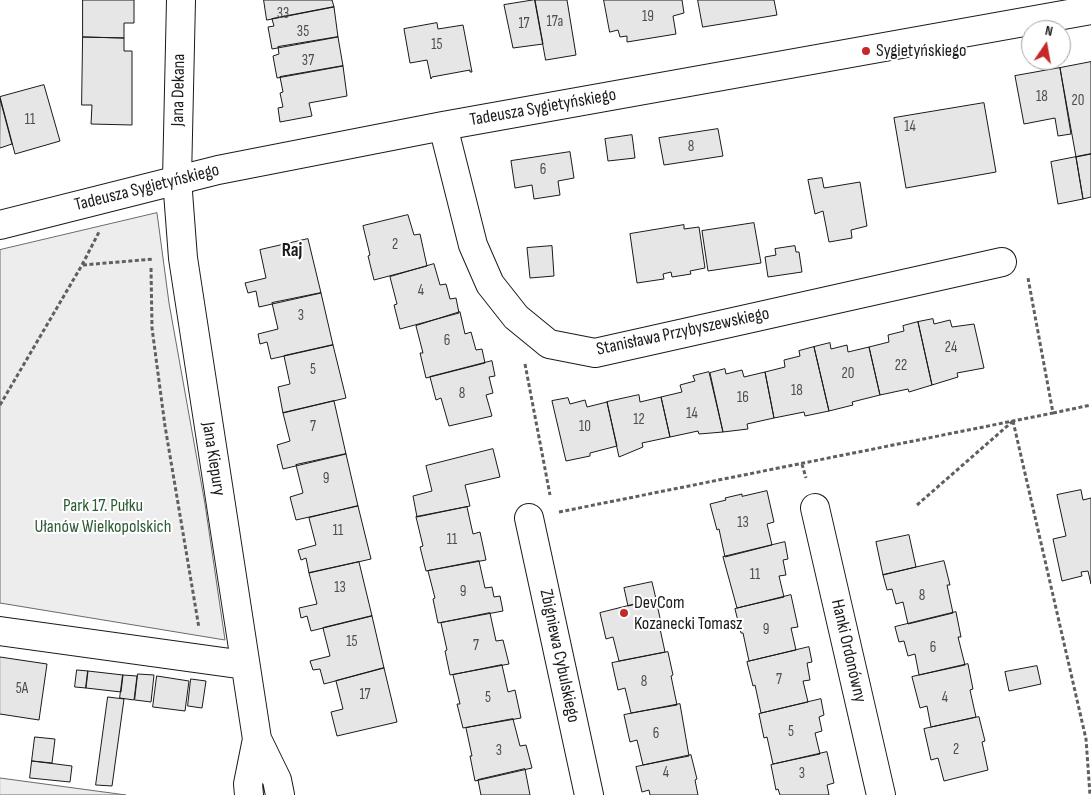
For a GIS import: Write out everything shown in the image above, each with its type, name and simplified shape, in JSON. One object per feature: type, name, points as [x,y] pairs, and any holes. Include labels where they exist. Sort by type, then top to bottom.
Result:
[{"type":"street","name":"Jana Dekana","points":[[177,179],[181,0]]},
{"type":"street","name":"Tadeusza Sygietyńskiego","points":[[0,225],[177,179],[443,126],[1091,10]]},
{"type":"street","name":"Stanisława Przybyszewskiego","points":[[443,126],[473,245],[490,284],[516,317],[549,344],[595,353],[1002,262]]},
{"type":"street","name":"Jana Kiepury","points":[[177,179],[183,258],[257,739],[277,780],[280,795]]},
{"type":"street","name":"Hanki Ordonówny","points":[[815,508],[881,795]]},
{"type":"street","name":"Zbigniewa Cybulskiego","points":[[542,515],[589,795]]},
{"type":"street","points":[[0,631],[245,665]]},
{"type":"street","name":"Jana Kiepury","points":[[249,795],[248,784],[257,739]]},
{"type":"path","points":[[0,406],[82,265],[102,226]]},
{"type":"path","points":[[82,265],[183,258]]},
{"type":"path","points":[[1002,262],[1025,259],[1054,413]]},
{"type":"path","points":[[516,317],[542,515],[1091,405]]},
{"type":"path","points":[[917,506],[1013,421]]},
{"type":"path","points":[[1013,421],[1086,739],[1090,795]]},
{"type":"green space","name":"Park 17. Pułku Ułanów Wielkopolskich","points":[[157,213],[169,303],[205,504],[225,640],[0,603],[0,250]]},
{"type":"green space","points":[[0,778],[126,795],[0,795]]},
{"type":"building","points":[[83,0],[134,0],[134,23],[124,23],[124,38],[83,37]]},
{"type":"building","points":[[264,0],[332,0],[334,7],[267,20]]},
{"type":"building","points":[[535,0],[567,0],[576,55],[546,60]]},
{"type":"building","points":[[535,0],[543,44],[513,48],[504,5]]},
{"type":"building","points":[[604,0],[682,0],[684,13],[673,16],[676,34],[627,42],[627,36],[620,37],[618,30],[610,32]]},
{"type":"building","points":[[698,0],[774,0],[777,15],[703,27]]},
{"type":"building","points":[[334,7],[338,37],[272,49],[268,27],[274,26],[272,19]]},
{"type":"building","points":[[437,23],[438,29],[463,25],[472,72],[470,70],[432,77],[431,79],[427,60],[410,63],[404,29]]},
{"type":"building","points":[[83,37],[124,38],[124,51],[132,51],[132,125],[91,124],[92,105],[82,105]]},
{"type":"building","points":[[338,37],[343,66],[277,78],[273,56],[279,54],[278,47]]},
{"type":"building","points":[[1091,62],[1091,154],[1076,157],[1060,70],[1071,70],[1071,66]]},
{"type":"building","points":[[343,66],[347,96],[309,103],[312,116],[280,122],[278,108],[283,107],[280,93],[283,92],[280,77]]},
{"type":"building","points":[[1049,70],[1060,70],[1071,134],[1058,136],[1055,118],[1024,124],[1015,76]]},
{"type":"building","points":[[44,85],[60,141],[15,154],[0,97]]},
{"type":"building","points":[[0,99],[12,144],[0,148]]},
{"type":"building","points":[[984,103],[996,172],[906,188],[894,118]]},
{"type":"building","points":[[718,129],[723,156],[664,165],[659,138]]},
{"type":"building","points":[[632,135],[635,158],[608,161],[605,139]]},
{"type":"building","points":[[570,152],[574,178],[558,181],[560,195],[534,199],[532,185],[515,188],[511,161]]},
{"type":"building","points":[[1091,154],[1091,197],[1083,199],[1076,157]]},
{"type":"building","points":[[1076,157],[1083,199],[1058,204],[1051,162]]},
{"type":"building","points":[[822,178],[824,188],[860,182],[867,226],[851,230],[852,238],[829,242],[823,211],[815,214],[808,180]]},
{"type":"building","points":[[408,215],[414,235],[420,234],[427,266],[374,280],[363,226]]},
{"type":"building","points":[[754,223],[761,263],[708,271],[702,231]]},
{"type":"building","points":[[684,225],[684,229],[699,227],[705,268],[690,271],[691,274],[672,277],[671,272],[663,274],[664,279],[637,283],[630,234]]},
{"type":"building","points":[[308,239],[321,293],[259,307],[256,291],[248,293],[245,283],[266,278],[260,250]]},
{"type":"building","points":[[552,246],[554,276],[530,278],[527,248]]},
{"type":"building","points":[[795,246],[796,252],[799,252],[802,272],[768,277],[765,257],[776,255],[775,249]]},
{"type":"building","points":[[434,264],[440,285],[446,284],[450,299],[456,298],[459,313],[400,329],[394,305],[397,304],[390,277]]},
{"type":"building","points":[[321,293],[333,345],[271,359],[267,342],[260,344],[258,334],[278,329],[272,303]]},
{"type":"building","points":[[460,312],[465,334],[471,332],[476,350],[482,349],[485,363],[426,378],[420,353],[423,353],[416,326]]},
{"type":"building","points":[[933,319],[934,324],[950,320],[952,327],[974,324],[984,368],[957,373],[958,377],[932,385],[918,322]]},
{"type":"building","points":[[918,322],[932,385],[909,392],[908,389],[880,395],[869,347],[889,342],[888,335],[904,331],[903,326]]},
{"type":"building","points":[[830,343],[831,349],[847,345],[848,352],[869,347],[880,395],[852,402],[853,405],[829,411],[814,347]]},
{"type":"building","points":[[333,345],[346,398],[283,413],[278,387],[290,384],[284,356]]},
{"type":"building","points":[[814,347],[829,411],[805,416],[804,412],[774,418],[765,372],[785,367],[784,360],[800,356],[799,351]]},
{"type":"building","points":[[492,361],[495,376],[489,377],[493,393],[486,395],[492,416],[449,426],[441,398],[436,400],[430,377]]},
{"type":"building","points":[[725,369],[726,374],[742,370],[744,377],[765,372],[774,418],[747,424],[748,429],[723,432],[710,373]]},
{"type":"building","points":[[709,372],[723,432],[699,434],[698,431],[670,437],[661,397],[682,392],[680,385],[695,381],[693,376]]},
{"type":"building","points":[[639,395],[640,402],[661,397],[670,437],[642,443],[643,447],[619,457],[607,402]]},
{"type":"building","points":[[568,398],[570,404],[585,400],[587,407],[607,402],[617,446],[590,453],[590,456],[566,461],[552,401]]},
{"type":"building","points":[[334,401],[346,454],[283,469],[277,445],[290,441],[283,413]]},
{"type":"building","points":[[493,449],[500,477],[465,485],[470,506],[417,517],[413,496],[432,491],[426,466]]},
{"type":"building","points":[[346,454],[358,506],[296,520],[290,497],[303,493],[296,465]]},
{"type":"building","points":[[1081,490],[1083,500],[1091,498],[1091,584],[1088,571],[1081,572],[1082,576],[1062,581],[1053,539],[1066,536],[1057,495]]},
{"type":"building","points":[[767,491],[774,522],[767,524],[772,545],[725,557],[719,529],[717,530],[710,504],[742,494],[742,496]]},
{"type":"building","points":[[358,506],[371,559],[309,573],[306,558],[301,560],[298,550],[316,545],[309,518]]},
{"type":"building","points":[[467,507],[473,534],[480,532],[486,560],[426,571],[420,547],[423,546],[416,517]]},
{"type":"building","points":[[909,535],[916,567],[883,575],[876,542]]},
{"type":"building","points":[[785,542],[788,559],[783,560],[786,575],[779,576],[784,597],[737,608],[723,557]]},
{"type":"building","points":[[479,561],[485,588],[492,587],[494,597],[500,596],[503,611],[438,623],[433,599],[435,598],[428,571]]},
{"type":"building","points":[[944,561],[950,585],[947,585],[953,613],[908,624],[903,602],[896,604],[892,589],[887,590],[883,575]]},
{"type":"building","points":[[359,562],[372,616],[311,631],[307,616],[301,618],[299,608],[317,604],[309,573]]},
{"type":"building","points":[[652,582],[656,599],[628,606],[624,588]]},
{"type":"building","points":[[791,595],[798,627],[791,628],[796,650],[749,661],[735,609]]},
{"type":"building","points":[[656,599],[665,652],[619,661],[613,637],[606,639],[600,613]]},
{"type":"building","points":[[956,612],[961,637],[958,637],[965,665],[919,675],[915,654],[908,656],[904,641],[899,642],[895,627]]},
{"type":"building","points":[[490,613],[496,641],[503,640],[509,664],[450,675],[441,623]]},
{"type":"building","points":[[372,616],[384,668],[324,684],[320,669],[313,670],[310,661],[330,656],[323,628]]},
{"type":"building","points":[[809,647],[812,662],[807,663],[810,680],[803,681],[808,702],[761,713],[755,685],[753,686],[747,662]]},
{"type":"building","points":[[668,652],[677,705],[631,713],[625,688],[618,690],[612,663]]},
{"type":"building","points":[[0,657],[47,664],[39,720],[0,714]]},
{"type":"building","points":[[968,664],[973,689],[970,690],[976,717],[931,727],[927,706],[920,708],[912,677]]},
{"type":"building","points":[[502,665],[508,692],[515,690],[521,718],[463,728],[457,704],[460,704],[453,675]]},
{"type":"building","points":[[1037,666],[1041,684],[1009,691],[1005,672]]},
{"type":"building","points":[[384,668],[397,722],[337,736],[331,712],[343,709],[336,681]]},
{"type":"building","points":[[77,670],[88,671],[86,688],[75,687]]},
{"type":"building","points":[[88,671],[123,675],[121,692],[86,688]]},
{"type":"building","points":[[138,674],[154,675],[151,702],[135,700]]},
{"type":"building","points":[[123,675],[137,676],[134,700],[120,698]]},
{"type":"building","points":[[157,676],[189,681],[185,711],[153,707]]},
{"type":"building","points":[[191,679],[206,681],[202,708],[188,706]]},
{"type":"building","points":[[108,697],[124,699],[112,786],[96,785]]},
{"type":"building","points":[[821,699],[824,715],[819,717],[822,731],[815,733],[820,754],[773,764],[767,737],[764,738],[759,714]]},
{"type":"building","points":[[680,704],[689,756],[643,765],[637,740],[630,742],[624,715]]},
{"type":"building","points":[[979,717],[985,741],[982,742],[988,770],[944,781],[938,758],[931,760],[924,729]]},
{"type":"building","points":[[513,719],[520,746],[526,745],[532,768],[475,781],[466,728]]},
{"type":"building","points":[[35,737],[55,739],[52,763],[32,761]]},
{"type":"building","points":[[827,752],[834,783],[827,785],[829,795],[780,795],[778,789],[776,790],[771,765]]},
{"type":"building","points":[[691,755],[697,779],[695,780],[698,795],[650,795],[649,790],[642,792],[636,767]]},
{"type":"building","points":[[32,761],[72,766],[70,782],[30,778]]},
{"type":"building","points":[[525,769],[530,795],[481,795],[478,780]]},
{"type":"place","name":"Sygietyńskiego","points":[[866,51]]},
{"type":"place","name":"DevCom Kozanecki Tomasz","points":[[624,613]]},
{"type":"district","name":"Raj","points":[[292,251]]}]
